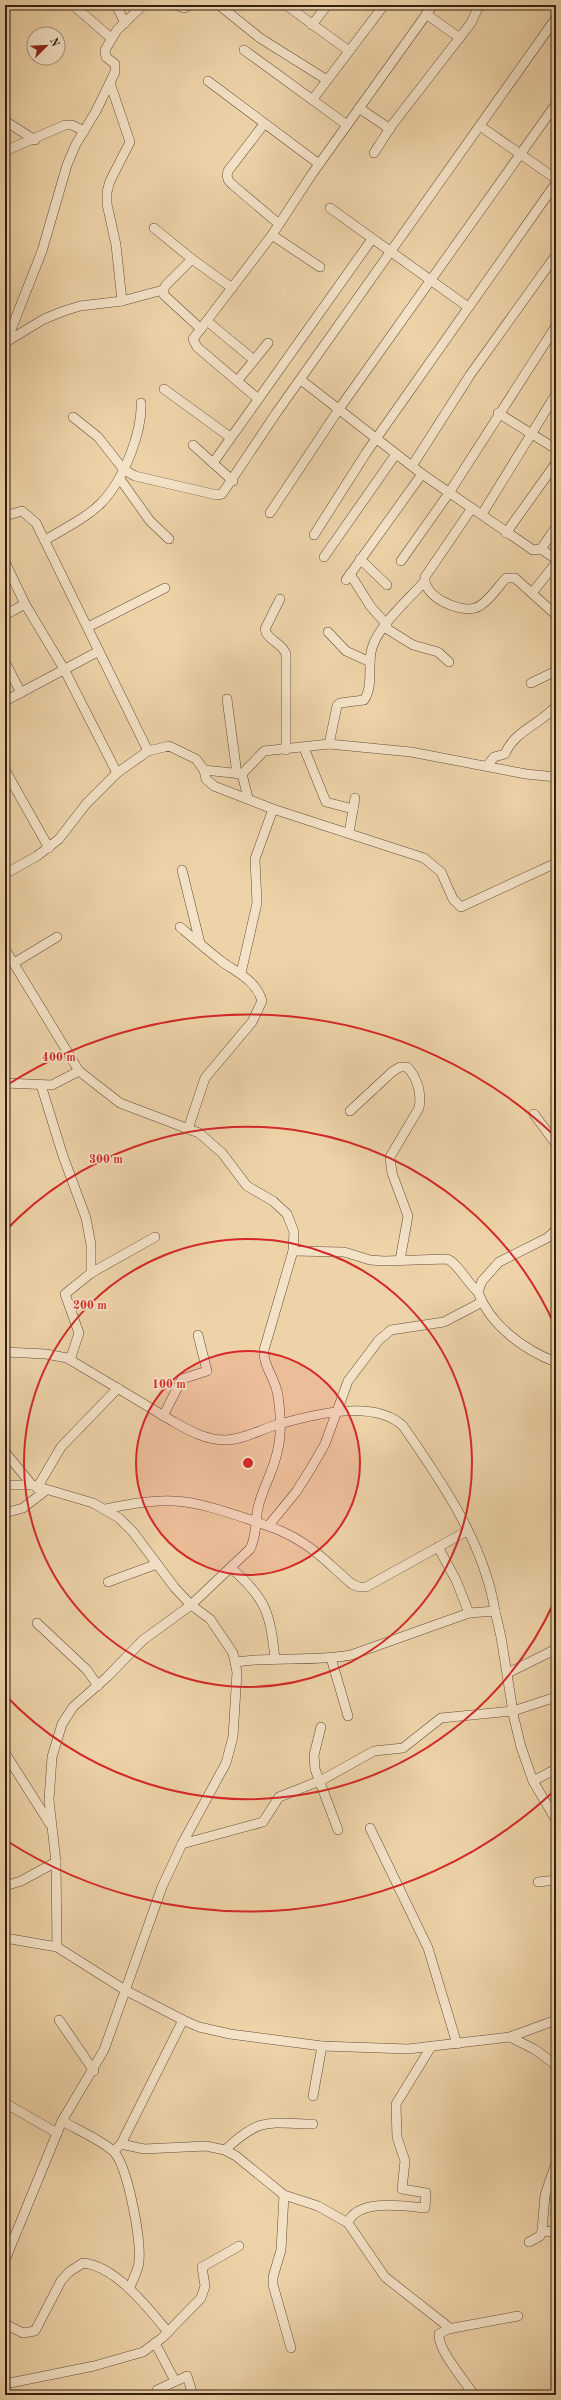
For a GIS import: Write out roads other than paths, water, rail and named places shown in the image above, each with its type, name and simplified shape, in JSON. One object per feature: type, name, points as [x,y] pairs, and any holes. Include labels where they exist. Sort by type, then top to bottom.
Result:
[{"type":"street","points":[[73,5],[111,38]]},
{"type":"street","points":[[116,5],[125,23]]},
{"type":"street","points":[[5,343],[42,251],[67,165],[110,83],[116,68],[105,54],[111,38],[143,5]]},
{"type":"street","points":[[175,5],[184,8],[190,5]]},
{"type":"street","points":[[286,5],[349,51]]},
{"type":"street","points":[[312,24],[328,5]]},
{"type":"street","points":[[313,99],[384,5]]},
{"type":"street","points":[[257,398],[195,344],[193,339],[272,235],[319,164],[432,5]]},
{"type":"street","points":[[374,153],[390,129],[476,15],[477,10],[473,5]]},
{"type":"street","points":[[226,7],[260,38],[326,80]]},
{"type":"street","points":[[426,14],[460,38]]},
{"type":"street","points":[[73,417],[98,437],[124,470],[142,478],[217,495],[227,491],[277,412],[556,18]]},
{"type":"street","points":[[244,50],[347,125]]},
{"type":"street","points":[[208,81],[319,164]]},
{"type":"street","points":[[110,83],[130,142],[110,181],[106,204],[116,245],[122,301]]},
{"type":"street","points":[[270,513],[339,409],[433,280],[556,104]]},
{"type":"street","points":[[359,108],[390,129]]},
{"type":"street","points":[[5,121],[35,140]]},
{"type":"street","points":[[5,151],[35,140],[69,124],[84,131]]},
{"type":"street","points":[[264,124],[226,175],[227,180],[279,224]]},
{"type":"street","points":[[480,126],[556,179]]},
{"type":"street","points":[[314,536],[366,453],[378,439],[468,307],[556,183]]},
{"type":"street","points":[[330,208],[372,239],[433,280],[468,307]]},
{"type":"street","points":[[154,228],[192,259],[232,288]]},
{"type":"street","points":[[272,235],[320,267]]},
{"type":"street","points":[[212,463],[372,239]]},
{"type":"street","points":[[412,466],[470,375],[556,255]]},
{"type":"street","points":[[5,343],[44,319],[64,311],[80,306],[122,301],[163,290],[192,259]]},
{"type":"street","points":[[163,290],[166,300],[254,360]]},
{"type":"street","points":[[401,560],[449,493],[498,413],[556,326]]},
{"type":"street","points":[[238,380],[268,343]]},
{"type":"street","points":[[301,380],[422,474],[482,514],[506,533],[533,550],[538,551],[541,549],[556,527]]},
{"type":"street","points":[[164,389],[230,437]]},
{"type":"street","points":[[482,514],[556,394]]},
{"type":"street","points":[[45,540],[95,510],[104,502],[120,479],[138,434],[141,403]]},
{"type":"street","points":[[498,413],[556,449]]},
{"type":"street","points":[[193,445],[233,481]]},
{"type":"street","points":[[324,558],[396,454]]},
{"type":"street","points":[[506,533],[556,463]]},
{"type":"street","points":[[422,474],[348,577],[385,626],[412,645],[438,652],[449,662]]},
{"type":"street","points":[[120,479],[150,521],[170,539]]},
{"type":"street","points":[[329,744],[337,706],[344,702],[360,702],[366,697],[374,642],[385,626],[424,582],[429,569],[472,508]]},
{"type":"street","points":[[5,516],[22,511],[36,522],[148,751]]},
{"type":"street","points":[[541,549],[556,559]]},
{"type":"street","points":[[360,559],[387,585]]},
{"type":"street","points":[[532,593],[556,563]]},
{"type":"street","points":[[6,567],[25,604],[64,669],[117,772]]},
{"type":"street","points":[[424,582],[435,595],[443,601],[452,606],[470,609],[480,606],[506,578],[515,578],[556,616]]},
{"type":"street","points":[[88,627],[165,588]]},
{"type":"street","points":[[280,599],[265,629],[270,638],[284,649],[286,654],[286,750]]},
{"type":"street","points":[[5,615],[25,604]]},
{"type":"street","points":[[328,632],[346,651],[370,662]]},
{"type":"street","points":[[5,701],[99,651]]},
{"type":"street","points":[[5,662],[22,693]]},
{"type":"street","points":[[531,683],[556,671]]},
{"type":"street","points":[[227,699],[239,774],[248,798]]},
{"type":"street","points":[[487,766],[494,757],[505,754],[508,747],[516,738],[544,718],[556,706]]},
{"type":"street","points":[[204,770],[239,774],[264,751],[286,750],[329,744],[411,752],[526,774],[556,777]]},
{"type":"street","points":[[5,874],[49,848],[117,772],[148,751],[164,747],[178,749],[196,759],[204,770],[209,782],[273,809],[424,858],[441,872],[453,900],[461,907],[556,863]]},
{"type":"street","points":[[304,748],[326,802],[353,809]]},
{"type":"street","points":[[5,770],[49,848]]},
{"type":"street","points":[[349,833],[356,798]]},
{"type":"street","points":[[242,973],[257,903],[255,859],[273,809]]},
{"type":"street","points":[[182,870],[200,943]]},
{"type":"street","points":[[180,927],[221,961],[242,973],[260,994],[262,1000],[260,1008],[252,1022],[205,1078],[188,1129]]},
{"type":"street","points":[[14,963],[57,937]]},
{"type":"street","points":[[5,949],[79,1072],[120,1103],[199,1133],[222,1153],[247,1186],[284,1211],[291,1222],[294,1232],[292,1251],[264,1350],[265,1364],[277,1388],[281,1423],[277,1454],[262,1490],[254,1541],[250,1549],[191,1605],[143,1640],[98,1686],[74,1707],[62,1724],[55,1743],[50,1778],[52,1827],[56,1862],[57,1947]]},
{"type":"street","points":[[350,1111],[392,1072],[400,1067],[407,1067],[414,1074],[421,1100],[419,1108],[390,1157],[392,1173],[408,1216],[400,1260]]},
{"type":"street","points":[[5,1083],[41,1085],[61,1082],[79,1072]]},
{"type":"street","points":[[41,1085],[88,1225],[91,1245],[91,1273]]},
{"type":"street","points":[[534,1114],[556,1144]]},
{"type":"street","points":[[478,1292],[484,1278],[499,1262],[507,1256],[542,1240],[556,1230]]},
{"type":"street","points":[[70,1360],[80,1334],[65,1294],[72,1286],[91,1273],[155,1237]]},
{"type":"street","points":[[292,1251],[337,1251],[370,1260],[450,1260],[467,1282],[478,1292],[482,1302],[496,1321],[533,1352],[556,1362]]},
{"type":"street","points":[[269,1525],[306,1477],[325,1444],[338,1413],[348,1381],[355,1370],[386,1333],[397,1328],[425,1326],[444,1322],[482,1302]]},
{"type":"street","points":[[163,1416],[182,1379],[207,1371],[198,1334]]},
{"type":"street","points":[[5,1352],[46,1354],[70,1360],[190,1431],[215,1439],[226,1440],[241,1437],[281,1423],[338,1413],[372,1411],[395,1419],[403,1426],[441,1481],[467,1531],[482,1565],[495,1611],[508,1672],[513,1711],[521,1747],[533,1781],[556,1820]]},
{"type":"street","points":[[5,1513],[23,1508],[38,1488],[61,1447],[118,1388]]},
{"type":"street","points":[[5,1452],[38,1488]]},
{"type":"street","points":[[5,1485],[38,1488],[93,1503],[106,1509],[133,1532],[191,1605],[210,1619],[236,1662],[236,1715],[230,1752],[226,1763],[182,1844],[162,1887],[104,2050],[94,2071],[62,2121],[5,2260]]},
{"type":"street","points":[[106,1509],[142,1501],[183,1500],[200,1503],[269,1525],[305,1544],[352,1584],[359,1588],[366,1587],[467,1531]]},
{"type":"street","points":[[438,1547],[456,1580],[469,1613]]},
{"type":"street","points":[[108,1582],[157,1564]]},
{"type":"street","points":[[231,1568],[251,1585],[259,1596],[270,1621],[275,1659]]},
{"type":"street","points":[[236,1662],[275,1659],[331,1658],[351,1655],[469,1613],[495,1611]]},
{"type":"street","points":[[37,1623],[86,1670],[98,1686]]},
{"type":"street","points":[[508,1672],[556,1649]]},
{"type":"street","points":[[331,1658],[348,1716]]},
{"type":"street","points":[[182,1844],[263,1822],[268,1818],[273,1803],[279,1797],[318,1782],[374,1751],[403,1748],[441,1718],[513,1711],[556,1697]]},
{"type":"street","points":[[320,1727],[314,1761],[318,1782],[338,1830]]},
{"type":"street","points":[[5,1753],[52,1827]]},
{"type":"street","points":[[533,1781],[556,1769]]},
{"type":"street","points":[[370,1828],[428,1948],[458,2044]]},
{"type":"street","points":[[5,1886],[21,1881],[56,1862]]},
{"type":"street","points":[[538,1882],[556,1880]]},
{"type":"street","points":[[5,1938],[57,1947],[125,1990],[182,2020],[199,2027],[230,2034],[322,2046],[408,2049],[510,2037],[556,2020]]},
{"type":"street","points":[[59,2020],[94,2071]]},
{"type":"street","points":[[113,2151],[121,2144],[182,2020]]},
{"type":"street","points":[[510,2037],[534,2049],[556,2065]]},
{"type":"street","points":[[313,2096],[322,2046]]},
{"type":"street","points":[[348,2223],[351,2215],[360,2208],[400,2206],[425,2208],[426,2194],[402,2189],[405,2161],[397,2137],[396,2104],[431,2047]]},
{"type":"street","points":[[5,2103],[57,2133]]},
{"type":"street","points":[[62,2121],[113,2151],[130,2192],[139,2252],[139,2263],[130,2287]]},
{"type":"street","points":[[225,2150],[243,2133],[257,2125],[269,2123],[313,2124]]},
{"type":"street","points":[[121,2144],[144,2149],[194,2145],[225,2150],[236,2156],[284,2195],[318,2206],[348,2223],[385,2277],[450,2329]]},
{"type":"street","points":[[529,2242],[540,2236],[542,2231],[545,2195],[556,2162]]},
{"type":"street","points":[[284,2195],[282,2250],[273,2278],[273,2285],[291,2348]]},
{"type":"street","points":[[542,2231],[556,2232]]},
{"type":"street","points":[[5,2384],[124,2359],[143,2352],[168,2332],[201,2298],[205,2286],[202,2267],[239,2246]]},
{"type":"street","points":[[5,2324],[23,2333],[35,2331],[61,2281],[69,2272],[83,2263],[96,2266],[130,2287],[168,2332]]},
{"type":"street","points":[[474,2395],[439,2343],[439,2334],[450,2329],[518,2316]]},
{"type":"street","points":[[155,2343],[175,2381]]},
{"type":"street","points":[[159,2395],[157,2390],[187,2376],[193,2395]]}]
